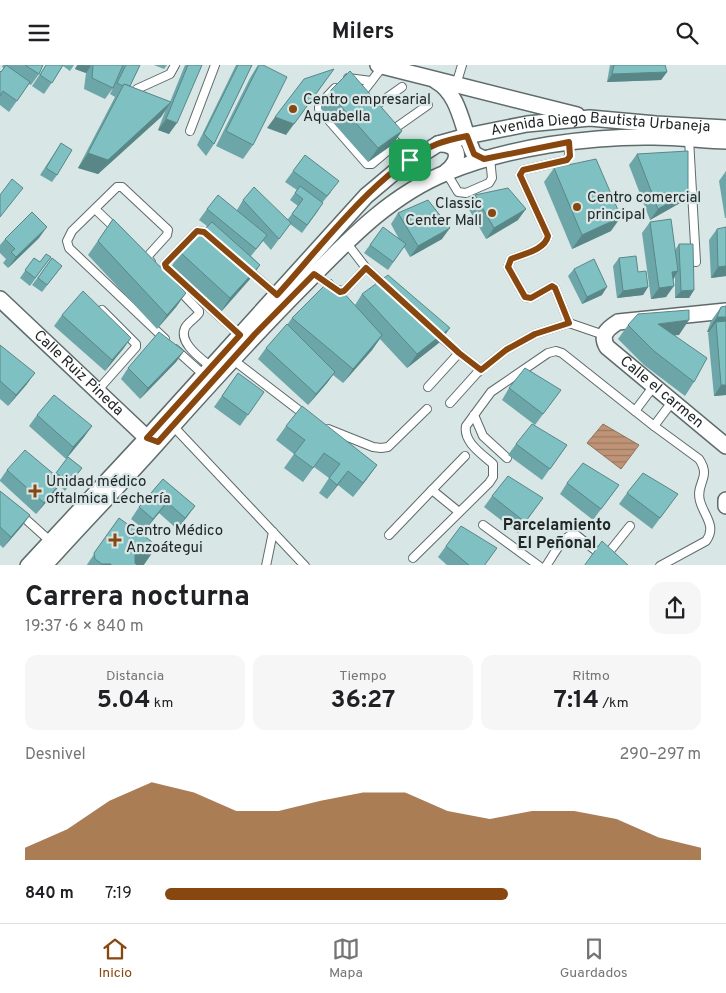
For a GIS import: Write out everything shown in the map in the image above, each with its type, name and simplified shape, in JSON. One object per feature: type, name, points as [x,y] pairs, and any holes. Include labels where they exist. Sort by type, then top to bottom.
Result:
[{"type":"street","points":[[380,66],[590,118]]},
{"type":"street","points":[[428,77],[448,91],[474,154],[484,159],[490,158]]},
{"type":"street","name":"Avenida Diego Bautista Urbaneja","points":[[44,565],[152,440],[207,371],[366,196],[410,160],[438,144],[527,124],[590,118],[656,125],[726,128]]},
{"type":"street","name":"Avenida Diego Bautista Urbaneja","points":[[28,565],[152,440],[173,426],[255,334],[346,242],[380,211],[413,190],[446,172],[490,158],[569,142],[590,139],[654,137],[726,141]]},
{"type":"street","points":[[438,144],[449,145],[456,155],[457,161],[446,172]]},
{"type":"street","name":"Calle Ruiz Pineda","points":[[0,299],[152,440]]},
{"type":"street","points":[[604,335],[610,327],[618,322],[726,311]]},
{"type":"street","name":"Calle el carmen","points":[[604,335],[607,347],[726,446]]},
{"type":"street","points":[[726,500],[726,506]]},
{"type":"lane","points":[[137,89],[170,73],[175,65]]},
{"type":"lane","points":[[190,131],[215,65]]},
{"type":"lane","points":[[456,85],[462,65]]},
{"type":"lane","points":[[376,117],[362,98],[362,95],[380,66]]},
{"type":"lane","points":[[371,81],[346,78],[319,105],[319,109],[367,163],[372,164],[397,143]]},
{"type":"lane","points":[[370,109],[402,87]]},
{"type":"lane","points":[[388,132],[428,105]]},
{"type":"lane","points":[[382,125],[410,160]]},
{"type":"lane","points":[[689,139],[696,263]]},
{"type":"lane","points":[[569,142],[570,156],[567,160],[521,172],[520,175],[548,236],[547,242],[542,246],[511,259],[508,267],[525,297],[531,298],[552,286],[555,288],[569,323]]},
{"type":"lane","points":[[446,172],[458,192],[466,193],[489,183],[492,177],[490,158]]},
{"type":"lane","points":[[147,257],[167,235],[168,230],[122,187],[117,187],[72,231],[67,241],[69,248],[207,371]]},
{"type":"lane","points":[[95,209],[121,233]]},
{"type":"lane","points":[[218,244],[204,232],[197,231],[165,264],[240,335]]},
{"type":"lane","points":[[346,242],[366,268],[394,294]]},
{"type":"lane","points":[[141,251],[199,311],[198,316],[185,328],[184,336],[187,344],[207,371]]},
{"type":"lane","points":[[240,263],[277,295]]},
{"type":"lane","points":[[314,274],[340,292],[344,291],[366,268]]},
{"type":"lane","points":[[96,305],[136,343],[136,347],[97,391]]},
{"type":"lane","points":[[450,403],[481,370],[506,350],[535,334],[569,323],[604,335]]},
{"type":"lane","points":[[430,327],[481,370]]},
{"type":"lane","points":[[413,558],[489,483],[494,471],[493,464],[468,441],[465,432],[466,426],[491,392],[548,353],[556,351],[562,353],[699,459],[704,466],[704,477],[699,491],[700,500],[711,528],[711,535],[706,541],[660,565]]},
{"type":"lane","points":[[428,387],[459,353]]},
{"type":"lane","points":[[232,359],[308,417]]},
{"type":"lane","points":[[635,411],[653,387]]},
{"type":"lane","points":[[654,426],[672,402]]},
{"type":"lane","points":[[322,426],[373,447],[388,447],[427,409]]},
{"type":"lane","points":[[474,415],[483,436],[507,458]]},
{"type":"lane","points":[[173,426],[305,565]]},
{"type":"lane","points":[[390,535],[465,455]]},
{"type":"lane","points":[[432,490],[459,512]]},
{"type":"lane","points":[[14,509],[50,541]]},
{"type":"lane","points":[[484,525],[539,565]]},
{"type":"lane","points":[[605,557],[630,526]]},
{"type":"lane","points":[[266,565],[273,532]]},
{"type":"lane","points":[[546,565],[570,535],[575,534],[615,565]]},
{"type":"shaded area","points":[[603,424],[639,445],[621,469],[587,443]]},
{"type":"building","points":[[6,65],[30,82],[17,101],[3,91],[0,96],[0,71]]},
{"type":"building","points":[[25,65],[43,65],[39,74]]},
{"type":"building","points":[[46,65],[63,65],[52,83],[40,75]]},
{"type":"building","points":[[93,65],[123,65],[113,88],[92,78]]},
{"type":"building","points":[[126,65],[140,65],[130,86],[124,84],[123,86],[117,83]]},
{"type":"building","points":[[188,65],[202,65],[177,123],[166,119]]},
{"type":"building","points":[[238,65],[252,65],[214,144],[204,134]]},
{"type":"building","points":[[259,65],[263,65],[287,77],[253,145],[226,131]]},
{"type":"building","points":[[614,65],[665,65],[667,72],[612,74]]},
{"type":"building","name":"Centro empresarial Aquabella","points":[[334,69],[294,124],[275,117],[304,79]]},
{"type":"building","points":[[350,71],[402,131],[378,148],[331,95],[331,90]]},
{"type":"building","points":[[124,84],[171,102],[108,160],[88,153]]},
{"type":"building","points":[[61,143],[72,150],[57,175],[46,168]]},
{"type":"building","points":[[688,151],[688,192],[658,209],[637,154]]},
{"type":"building","points":[[305,155],[339,181],[327,196],[293,171]]},
{"type":"building","points":[[596,159],[621,217],[582,235],[554,168]]},
{"type":"building","points":[[12,179],[23,188],[0,217],[0,195]]},
{"type":"building","points":[[300,186],[323,203],[307,225],[292,214],[303,199],[295,193]]},
{"type":"building","points":[[254,187],[291,223],[279,239],[243,200]]},
{"type":"building","points":[[508,188],[526,209],[494,228],[475,195]]},
{"type":"building","points":[[218,195],[267,235],[256,249],[207,209]]},
{"type":"building","points":[[428,200],[450,228],[418,246],[398,213]]},
{"type":"building","points":[[32,212],[47,227],[16,257],[11,252],[15,249],[5,239]]},
{"type":"building","points":[[113,219],[186,293],[167,315],[98,241]]},
{"type":"building","points":[[671,219],[678,271],[672,272],[674,286],[659,288],[650,222]]},
{"type":"building","points":[[212,222],[260,265],[230,298],[181,253]]},
{"type":"building","points":[[383,227],[406,244],[393,262],[370,245]]},
{"type":"building","points":[[726,227],[726,266],[718,267],[717,229]]},
{"type":"building","points":[[679,244],[693,244],[694,290],[681,291]]},
{"type":"building","points":[[46,254],[51,257],[35,278],[25,270],[34,258],[40,262]]},
{"type":"building","points":[[636,256],[638,272],[646,271],[648,287],[623,291],[619,258]]},
{"type":"building","points":[[52,258],[62,266],[47,285],[38,278]]},
{"type":"building","points":[[594,259],[607,287],[587,297],[574,269]]},
{"type":"building","points":[[388,275],[450,328],[417,354],[362,294]]},
{"type":"building","points":[[331,279],[382,335],[353,369],[292,318]]},
{"type":"building","points":[[83,291],[131,338],[112,360],[62,315]]},
{"type":"building","points":[[726,306],[726,317],[717,317],[721,307]]},
{"type":"building","points":[[689,310],[689,320],[658,324],[707,358],[694,382],[654,351],[628,325],[638,314]]},
{"type":"building","points":[[726,321],[726,385],[721,385],[716,322]]},
{"type":"building","points":[[287,324],[335,372],[316,394],[266,348]]},
{"type":"building","points":[[159,332],[184,351],[148,388],[128,368]]},
{"type":"building","points":[[0,345],[35,373],[16,395],[0,381]]},
{"type":"building","points":[[525,368],[561,390],[543,414],[509,388]]},
{"type":"building","points":[[238,373],[264,392],[248,415],[222,396]]},
{"type":"building","points":[[54,395],[92,426],[73,447],[37,415]]},
{"type":"building","points":[[302,406],[377,465],[363,483],[348,471],[337,485],[329,478],[340,464],[324,453],[313,468],[294,454],[305,440],[286,426]]},
{"type":"building","points":[[532,424],[567,445],[550,469],[516,444]]},
{"type":"building","points":[[25,450],[62,481],[44,503],[7,470]]},
{"type":"building","points":[[68,457],[82,468],[70,483],[56,473]]},
{"type":"building","points":[[583,463],[619,485],[601,509],[567,483]]},
{"type":"building","points":[[643,473],[678,494],[660,518],[627,493]]},
{"type":"building","points":[[508,476],[543,498],[525,522],[492,496]]},
{"type":"building","points":[[163,479],[195,506],[185,518],[167,502],[153,519],[139,507]]},
{"type":"building","points":[[0,491],[30,515],[11,537],[0,527]]},
{"type":"building","points":[[119,518],[151,541],[152,553],[135,554],[135,563],[137,565],[102,564],[95,559],[94,553]]},
{"type":"building","points":[[461,526],[497,548],[485,565],[469,565],[446,546]]},
{"type":"building","points":[[602,541],[628,565],[585,565]]},
{"type":"place","name":"Centro empresarial Aquabella","points":[[293,109]]},
{"type":"place","name":"Centro comercial principal","points":[[577,207]]},
{"type":"place","name":"Classic Center Mall","points":[[492,213]]},
{"type":"place","name":"Unidad médico oftalmica Lechería","points":[[35,491]]},
{"type":"place","name":"Centro Médico Anzoátegui","points":[[115,540]]},
{"type":"district","name":"Parcelamiento El Peñonal","points":[[557,535]]},
{"type":"route","points":[[467,136],[474,154],[484,159],[569,142],[570,156],[567,160],[521,172],[520,175],[548,236],[547,242],[542,246],[511,259],[508,267],[525,297],[531,298],[552,286],[555,288],[569,323],[535,334],[506,350],[481,370],[459,353],[366,268],[344,291],[340,292],[314,274],[255,334],[158,442],[147,438],[240,335],[165,264],[197,231],[201,231],[277,295],[366,196],[410,160],[438,144],[467,136]]}]
